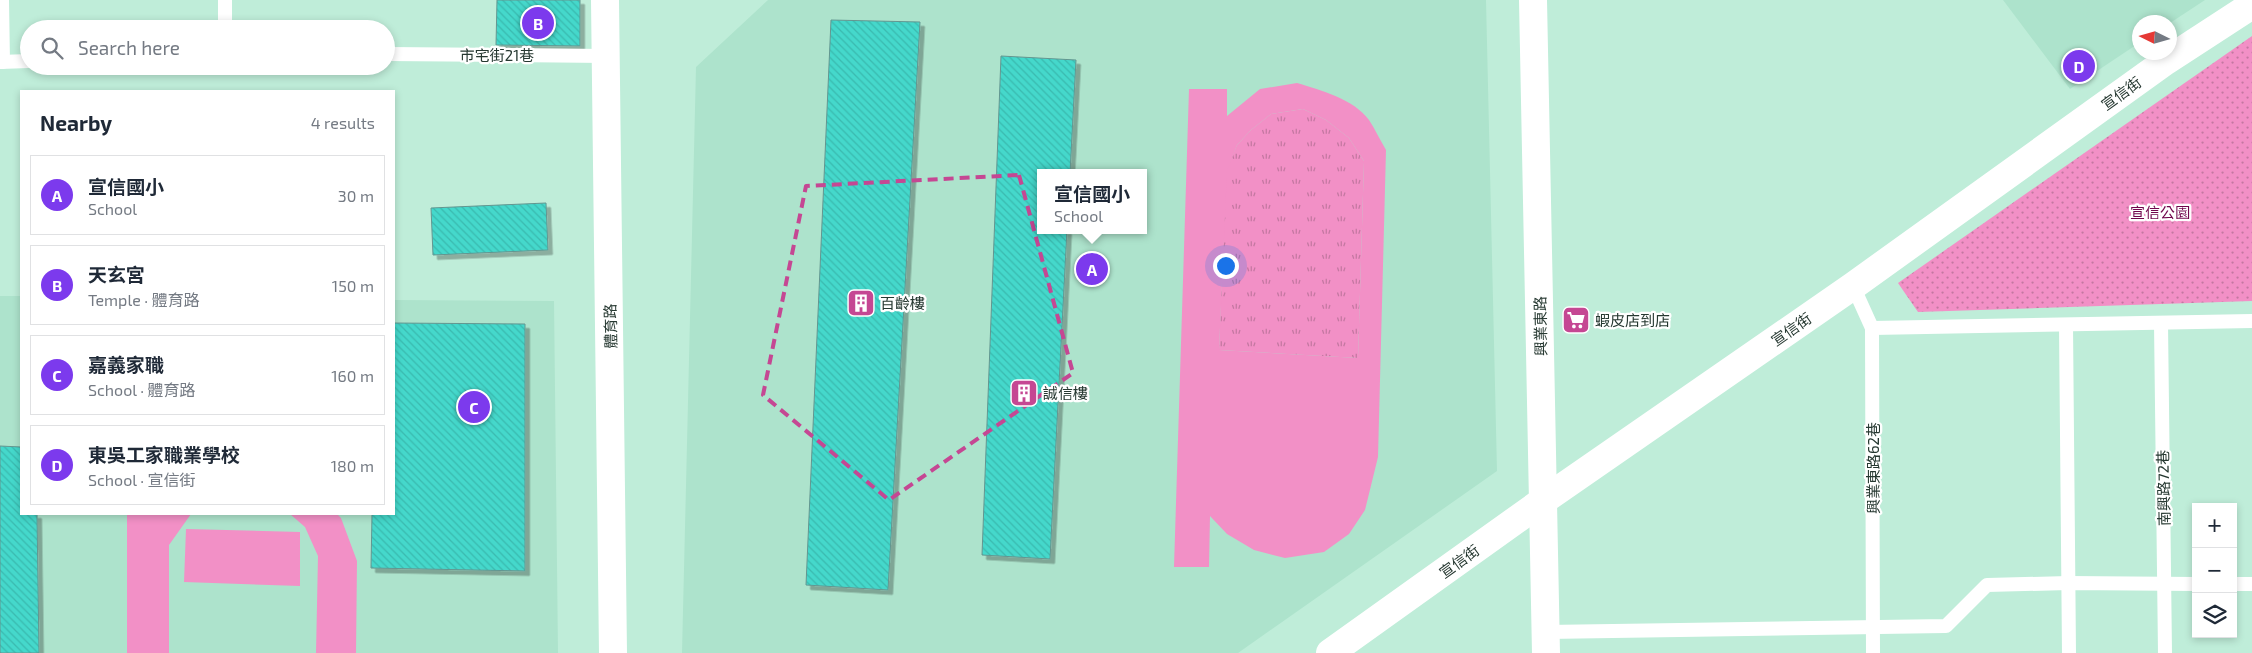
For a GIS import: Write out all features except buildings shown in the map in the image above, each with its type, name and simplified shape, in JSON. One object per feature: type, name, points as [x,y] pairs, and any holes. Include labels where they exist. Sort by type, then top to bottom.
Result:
[{"type":"street","name":"體育路","points":[[605,0],[613,653]]},
{"type":"street","name":"興業東路","points":[[1533,0],[1546,642]]},
{"type":"street","name":"宣信街","points":[[1330,653],[1544,500],[1853,286],[2166,61],[2252,5]]},
{"type":"lane","points":[[2,0],[1,62],[20,61]]},
{"type":"lane","points":[[225,0],[225,20]]},
{"type":"lane","name":"市宅街21巷","points":[[395,54],[607,56]]},
{"type":"lane","name":"興業東路62巷","points":[[1853,286],[1872,328],[1873,653]]},
{"type":"lane","points":[[1872,328],[2252,321]]},
{"type":"lane","name":"南興路72巷","points":[[2161,323],[2165,653]]},
{"type":"lane","points":[[2066,325],[2068,653]]},
{"type":"lane","points":[[1546,642],[1873,626],[1946,626],[1987,585],[2068,583],[2192,584]]},
{"type":"lane","points":[[2237,584],[2252,584]]},
{"type":"highlighted area","points":[[1019,175],[1073,373],[889,500],[763,395],[806,186]]},
{"type":"shaded area","points":[[768,0],[1486,0],[1497,471],[1238,653],[682,653],[696,67]]},
{"type":"shaded area","points":[[2003,0],[2205,0],[2177,18],[2177,15],[2132,15],[2132,48],[2070,89]]},
{"type":"shaded area","points":[[0,296],[20,296],[20,515],[395,515],[395,300],[554,301],[558,653],[0,653]]},
{"type":"green space","name":"宣信公園","points":[[2252,36],[2252,301],[1918,312],[1898,283]]},
{"type":"green space","points":[[1297,83],[1336,96],[1355,106],[1363,113],[1386,150],[1378,457],[1365,510],[1349,534],[1324,552],[1285,558],[1254,550],[1227,534],[1210,516],[1209,567],[1174,567],[1189,89],[1227,89],[1227,116],[1260,89]],"holes":[[[1303,109],[1326,120],[1349,138],[1364,161],[1358,358],[1219,350],[1227,171],[1237,145],[1251,130],[1271,114]]]},
{"type":"green space","points":[[1303,109],[1326,120],[1349,138],[1364,161],[1358,358],[1219,350],[1226,171],[1237,145],[1251,130],[1271,114]]},
{"type":"green space","points":[[127,515],[190,515],[169,545],[169,653],[127,653]]},
{"type":"green space","points":[[291,515],[338,515],[341,518],[357,561],[356,653],[316,653],[318,556],[305,527]]},
{"type":"green space","points":[[186,529],[300,532],[300,586],[184,582]]},
{"type":"place","name":"天玄宮","points":[[538,23]]},
{"type":"place","name":"東吳工家職業學校","points":[[2079,66]]},
{"type":"place","name":"宣信國小","points":[[1092,269]]},
{"type":"place","name":"百齡樓","points":[[861,303]]},
{"type":"place","name":"蝦皮店到店","points":[[1576,320]]},
{"type":"place","name":"誠信樓","points":[[1024,393]]},
{"type":"place","name":"嘉義家職","points":[[474,407]]}]
